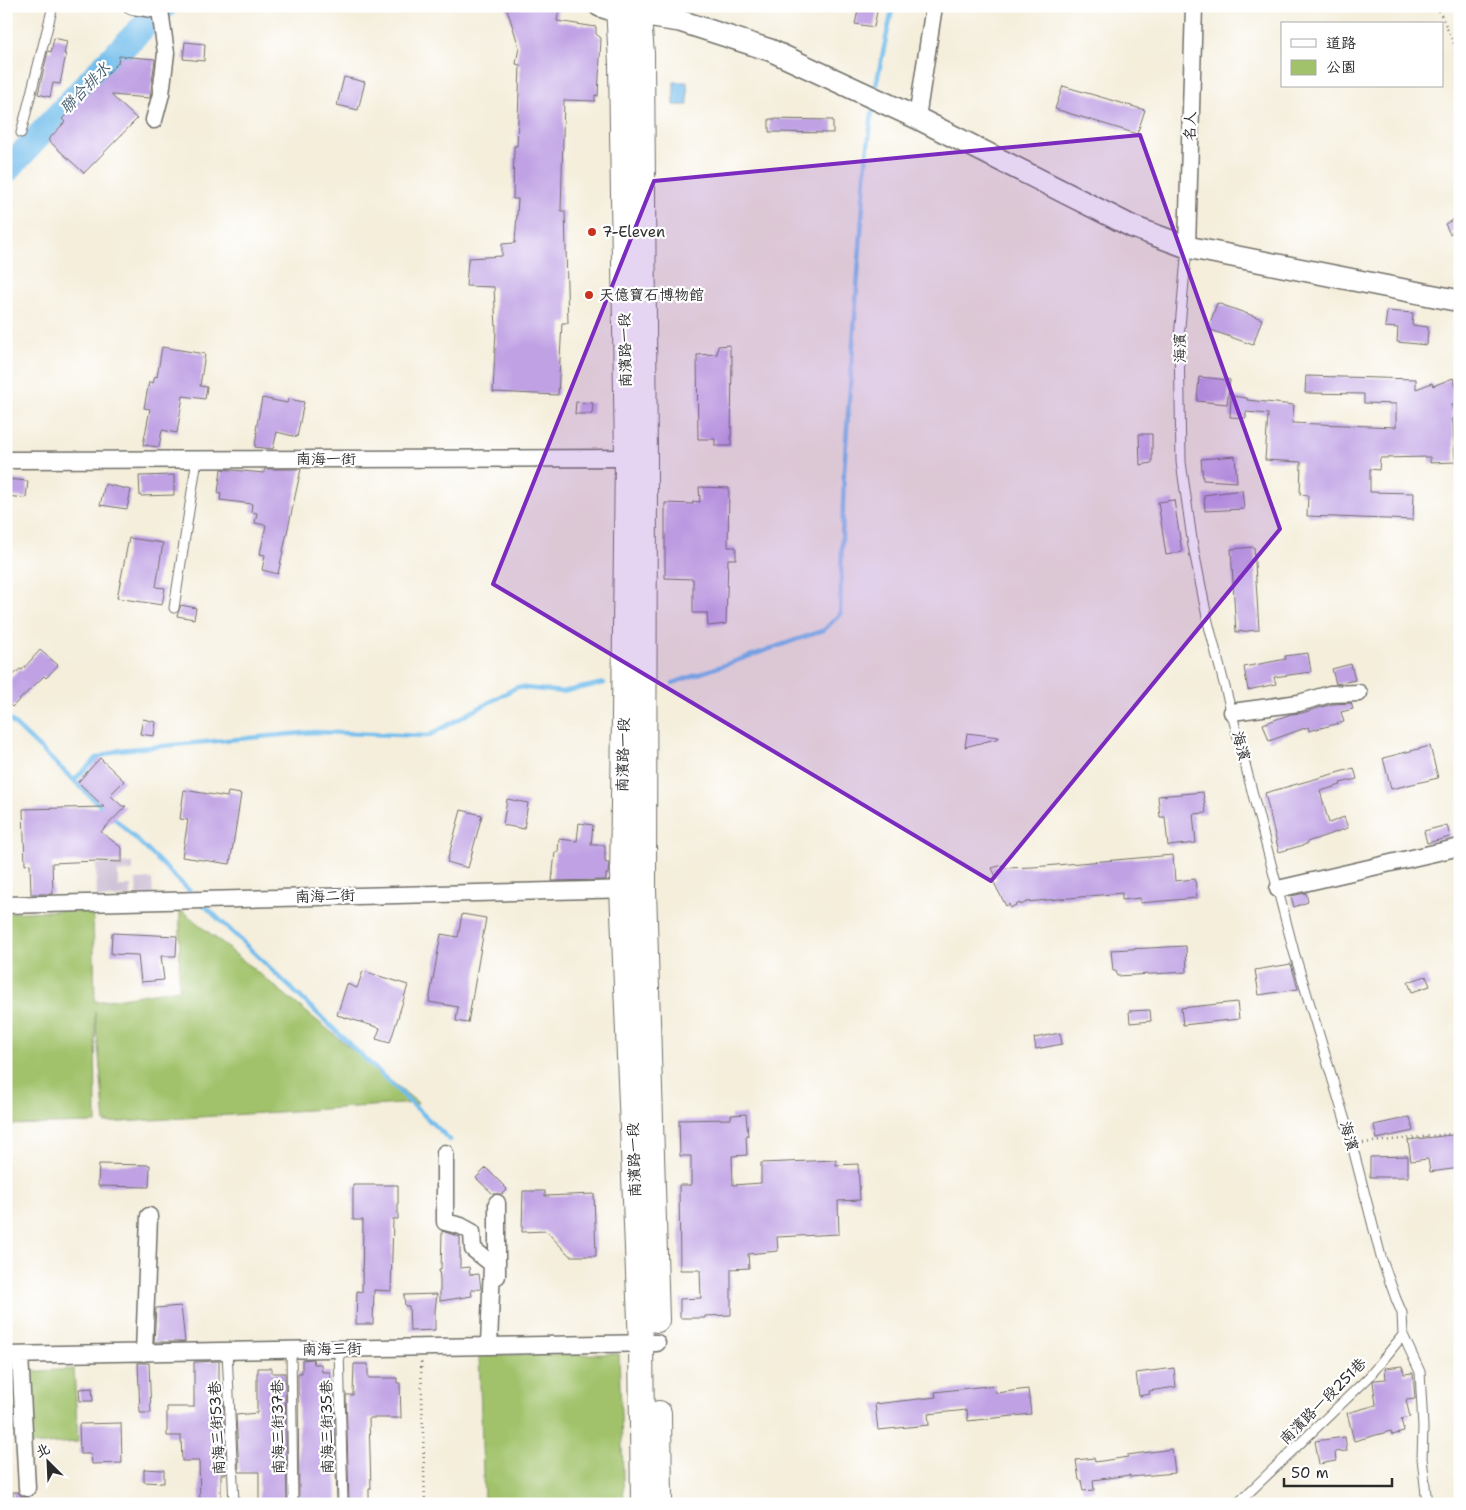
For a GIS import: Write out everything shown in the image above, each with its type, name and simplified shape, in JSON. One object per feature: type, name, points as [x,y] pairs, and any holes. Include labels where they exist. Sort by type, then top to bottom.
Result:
[{"type":"main road","name":"南濱路一段","points":[[623,9],[622,83],[636,458],[633,889],[649,1344],[660,1504]]},
{"type":"main road","name":"南濱路一段","points":[[643,1504],[649,1344]]},
{"type":"street","points":[[132,6],[160,10],[166,54],[161,94],[154,120]]},
{"type":"street","points":[[917,118],[934,6]]},
{"type":"street","name":"名人","points":[[1187,247],[1194,6]]},
{"type":"street","points":[[623,9],[680,21],[770,50],[917,118],[1133,227],[1187,247],[1460,301]]},
{"type":"street","name":"南海一街","points":[[6,460],[636,458]]},
{"type":"street","points":[[1232,712],[1299,703],[1330,694],[1359,693]]},
{"type":"street","points":[[1278,889],[1460,847]]},
{"type":"street","name":"南海二街","points":[[6,905],[633,889]]},
{"type":"street","points":[[445,1153],[445,1222],[472,1232],[473,1249],[492,1264],[493,1346]]},
{"type":"street","points":[[493,1346],[497,1203]]},
{"type":"street","points":[[144,1352],[149,1216]]},
{"type":"street","name":"南海三街","points":[[13,1355],[649,1344]]},
{"type":"street","points":[[13,1355],[27,1488]]},
{"type":"lane","points":[[21,133],[53,6]]},
{"type":"lane","name":"海濱","points":[[1187,247],[1179,338],[1181,462],[1193,546],[1206,612],[1294,952],[1352,1144],[1381,1257],[1402,1313],[1403,1335],[1420,1372],[1423,1427],[1422,1458],[1427,1504]]},
{"type":"lane","points":[[174,608],[197,459]]},
{"type":"lane","name":"南濱路一段251巷","points":[[1237,1504],[1369,1377],[1403,1335]]},
{"type":"lane","name":"南海三街35巷","points":[[339,1349],[342,1504]]},
{"type":"lane","name":"南海三街37巷","points":[[291,1350],[293,1504]]},
{"type":"lane","name":"南海三街53巷","points":[[227,1351],[234,1504]]},
{"type":"path","points":[[1438,6],[1460,58]]},
{"type":"path","points":[[1352,1144],[1460,1133]]},
{"type":"path","points":[[420,1348],[425,1504]]},
{"type":"highlighted area","points":[[1140,135],[1280,529],[991,881],[493,584],[654,181]]},
{"type":"shaded area","points":[[133,863],[133,871],[118,872],[118,886],[131,886],[131,897],[97,898],[96,864]]},
{"type":"shaded area","points":[[152,879],[153,895],[137,896],[136,880]]},
{"type":"green space","points":[[93,909],[95,1002],[179,989],[180,909],[418,1103],[105,1123],[95,1012],[96,1123],[6,1125],[6,913]]},
{"type":"green space","points":[[619,1354],[624,1504],[484,1504],[479,1355]]},
{"type":"green space","points":[[74,1369],[78,1442],[28,1445],[25,1372]]},
{"type":"water","points":[[674,82],[687,82],[688,105],[674,105]]},
{"type":"building","points":[[506,6],[559,8],[557,21],[596,27],[596,34],[601,38],[598,96],[595,95],[595,101],[564,100],[561,211],[565,211],[568,323],[562,323],[558,395],[493,392],[496,329],[494,287],[466,286],[469,258],[502,256],[502,244],[515,243],[518,199],[513,199],[514,146],[517,146],[520,65],[516,64],[519,47]]},
{"type":"building","points":[[859,6],[878,6],[874,27],[855,24]]},
{"type":"building","points":[[54,38],[67,41],[60,84],[53,83],[50,97],[38,94],[48,51],[51,52]]},
{"type":"building","points":[[185,42],[205,44],[204,61],[183,59]]},
{"type":"building","points":[[119,56],[155,59],[150,98],[111,95],[137,119],[84,173],[48,140],[65,122],[62,119],[118,63]]},
{"type":"building","points":[[344,77],[365,82],[358,110],[337,105]]},
{"type":"building","points":[[1063,86],[1145,110],[1137,134],[1055,109]]},
{"type":"building","points":[[769,119],[833,120],[833,133],[769,132]]},
{"type":"building","points":[[1460,216],[1460,228],[1450,234],[1445,224]]},
{"type":"building","points":[[1217,303],[1262,319],[1253,345],[1208,329]]},
{"type":"building","points":[[1387,311],[1413,313],[1412,325],[1428,327],[1427,345],[1397,342],[1398,328],[1385,327]]},
{"type":"building","points":[[730,345],[730,356],[732,356],[731,446],[715,446],[715,439],[698,439],[697,355],[717,354],[718,346]]},
{"type":"building","points":[[162,347],[205,354],[200,386],[207,387],[205,399],[183,396],[177,433],[162,430],[159,447],[143,445],[150,409],[144,408],[149,382],[153,383],[155,376],[157,377]]},
{"type":"building","points":[[1306,376],[1416,379],[1416,389],[1432,383],[1433,386],[1453,378],[1460,398],[1460,402],[1452,404],[1455,462],[1430,463],[1430,457],[1380,458],[1379,470],[1370,469],[1370,492],[1414,493],[1413,520],[1307,516],[1308,495],[1300,494],[1301,462],[1265,460],[1268,414],[1246,412],[1246,418],[1230,417],[1231,396],[1247,398],[1247,400],[1294,405],[1292,423],[1396,427],[1396,404],[1364,403],[1364,394],[1305,393]]},
{"type":"building","points":[[1199,377],[1230,380],[1227,404],[1197,401]]},
{"type":"building","points":[[262,398],[287,403],[288,399],[304,402],[297,437],[277,432],[273,449],[255,447]]},
{"type":"building","points":[[576,402],[593,403],[592,414],[575,414]]},
{"type":"building","points":[[1139,434],[1152,434],[1152,463],[1140,465]]},
{"type":"building","points":[[1235,456],[1237,482],[1203,480],[1201,459]]},
{"type":"building","points":[[221,469],[264,473],[265,469],[301,469],[278,574],[262,570],[265,555],[260,554],[266,525],[255,523],[257,513],[251,512],[252,504],[220,500],[221,494],[218,493]]},
{"type":"building","points":[[174,475],[174,495],[140,496],[139,476]]},
{"type":"building","points":[[6,479],[28,481],[26,498],[6,496]]},
{"type":"building","points":[[105,484],[131,490],[127,509],[100,505]]},
{"type":"building","points":[[699,487],[729,488],[728,547],[736,547],[736,559],[728,559],[726,624],[708,626],[707,613],[693,613],[693,579],[665,578],[665,503],[693,504],[693,501],[700,502]]},
{"type":"building","points":[[1242,490],[1244,509],[1205,511],[1204,495]]},
{"type":"building","points":[[1174,500],[1182,552],[1166,555],[1158,502]]},
{"type":"building","points":[[129,538],[163,543],[156,587],[165,588],[162,605],[117,598]]},
{"type":"building","points":[[1254,547],[1259,630],[1236,632],[1231,549]]},
{"type":"building","points":[[181,605],[196,608],[194,619],[177,616]]},
{"type":"building","points":[[40,650],[58,665],[46,678],[44,676],[12,707],[6,701],[6,682],[20,669],[22,670]]},
{"type":"building","points":[[1308,653],[1311,672],[1274,677],[1276,684],[1248,690],[1244,667],[1286,659],[1285,656]]},
{"type":"building","points":[[1351,664],[1355,680],[1336,684],[1332,669]]},
{"type":"building","points":[[1351,703],[1353,709],[1341,712],[1344,722],[1309,731],[1308,727],[1269,741],[1263,724],[1291,714],[1302,713],[1332,704]]},
{"type":"building","points":[[143,719],[156,722],[154,736],[140,734]]},
{"type":"building","points":[[967,733],[999,737],[999,738],[965,747]]},
{"type":"building","points":[[1430,746],[1438,778],[1391,789],[1383,758]]},
{"type":"building","points":[[100,758],[124,781],[110,795],[122,806],[126,806],[101,832],[122,848],[122,862],[52,863],[53,894],[31,894],[30,864],[25,865],[23,809],[104,807],[78,782]]},
{"type":"building","points":[[1354,768],[1357,779],[1320,791],[1329,823],[1344,817],[1348,828],[1307,842],[1307,844],[1279,852],[1265,793]]},
{"type":"building","points":[[184,790],[227,797],[228,792],[241,794],[230,864],[182,857],[188,820],[180,819]]},
{"type":"building","points":[[1203,792],[1206,813],[1193,814],[1196,843],[1168,846],[1165,817],[1160,817],[1158,796]]},
{"type":"building","points":[[507,799],[528,803],[524,829],[503,825]]},
{"type":"building","points":[[461,810],[482,815],[468,868],[447,862]]},
{"type":"building","points":[[579,823],[593,825],[591,845],[605,845],[605,860],[606,863],[609,863],[606,880],[552,881],[555,852],[558,852],[559,839],[577,841]]},
{"type":"building","points":[[1447,825],[1450,837],[1427,843],[1424,831]]},
{"type":"building","points":[[1173,855],[1175,881],[1195,879],[1197,898],[1140,903],[1140,898],[1122,900],[1122,893],[1027,902],[1010,908],[1009,904],[1006,906],[993,881],[997,879],[992,868],[1003,865],[1005,868],[1033,867]]},
{"type":"building","points":[[1306,893],[1308,902],[1294,907],[1291,896]]},
{"type":"building","points":[[462,914],[486,918],[468,1023],[456,1021],[458,1007],[429,1002],[441,934],[458,937]]},
{"type":"building","points":[[112,933],[177,936],[176,956],[161,956],[164,980],[141,982],[138,955],[111,954]]},
{"type":"building","points":[[1186,946],[1187,972],[1117,976],[1116,971],[1113,971],[1111,950]]},
{"type":"building","points":[[1291,964],[1298,989],[1259,995],[1255,970]]},
{"type":"building","points":[[363,971],[408,985],[390,1043],[376,1039],[380,1028],[337,1015],[347,984],[357,988]]},
{"type":"building","points":[[1426,976],[1430,986],[1412,992],[1408,982]]},
{"type":"building","points":[[1237,1002],[1239,1019],[1183,1025],[1181,1008]]},
{"type":"building","points":[[1150,1010],[1151,1021],[1130,1023],[1129,1011]]},
{"type":"building","points":[[1060,1033],[1062,1044],[1036,1049],[1034,1038]]},
{"type":"building","points":[[746,1114],[747,1155],[732,1156],[733,1185],[761,1183],[761,1163],[836,1160],[836,1165],[858,1164],[860,1200],[838,1201],[839,1234],[777,1237],[778,1251],[748,1254],[749,1268],[731,1269],[731,1315],[680,1318],[680,1299],[701,1298],[700,1270],[680,1270],[679,1185],[691,1185],[691,1156],[680,1156],[679,1120],[731,1119],[731,1115]]},
{"type":"building","points":[[1410,1117],[1413,1131],[1377,1139],[1374,1125]]},
{"type":"building","points":[[1460,1134],[1460,1168],[1430,1172],[1428,1159],[1411,1161],[1408,1140]]},
{"type":"building","points":[[1408,1156],[1408,1177],[1370,1177],[1370,1157]]},
{"type":"building","points":[[99,1164],[150,1165],[149,1187],[98,1186]]},
{"type":"building","points":[[486,1168],[507,1189],[502,1194],[493,1194],[476,1178]]},
{"type":"building","points":[[353,1185],[398,1185],[398,1219],[393,1219],[391,1291],[374,1290],[373,1324],[356,1324],[357,1291],[362,1292],[363,1220],[353,1220]]},
{"type":"building","points":[[523,1191],[545,1191],[545,1196],[594,1194],[596,1256],[570,1256],[546,1231],[522,1232]]},
{"type":"building","points":[[442,1231],[460,1237],[460,1268],[469,1267],[470,1275],[479,1274],[481,1289],[471,1290],[472,1296],[440,1301],[439,1270],[441,1270]]},
{"type":"building","points":[[437,1294],[435,1330],[410,1331],[409,1306],[405,1306],[404,1295]]},
{"type":"building","points":[[181,1306],[185,1342],[154,1342],[156,1308]]},
{"type":"building","points":[[313,1359],[314,1364],[321,1364],[322,1372],[330,1372],[330,1396],[334,1396],[337,1504],[299,1504],[298,1373],[302,1373],[302,1360]]},
{"type":"building","points":[[219,1361],[219,1396],[223,1396],[226,1474],[221,1474],[221,1504],[200,1504],[199,1461],[182,1461],[181,1436],[167,1436],[167,1407],[194,1407],[194,1362]]},
{"type":"building","points":[[138,1363],[149,1363],[151,1413],[140,1413]]},
{"type":"building","points":[[354,1364],[368,1364],[368,1378],[397,1378],[397,1383],[400,1383],[401,1418],[369,1418],[371,1489],[369,1489],[369,1504],[349,1504],[346,1395],[353,1395]]},
{"type":"building","points":[[1403,1366],[1404,1374],[1413,1373],[1415,1399],[1406,1400],[1410,1417],[1401,1419],[1404,1432],[1392,1435],[1391,1431],[1354,1441],[1347,1413],[1376,1405],[1374,1380],[1386,1379],[1385,1368]]},
{"type":"building","points":[[258,1368],[272,1368],[272,1373],[285,1373],[287,1504],[259,1504],[259,1472],[239,1472],[236,1415],[257,1413]]},
{"type":"building","points":[[1174,1368],[1176,1387],[1149,1391],[1150,1394],[1139,1396],[1136,1373]]},
{"type":"building","points":[[995,1385],[996,1393],[1028,1389],[1031,1414],[968,1421],[967,1410],[928,1414],[929,1425],[878,1430],[875,1404],[936,1397],[935,1392]]},
{"type":"building","points":[[92,1388],[93,1401],[80,1401],[79,1389]]},
{"type":"building","points":[[121,1423],[122,1463],[92,1464],[91,1454],[80,1454],[79,1424]]},
{"type":"building","points":[[1345,1437],[1347,1451],[1335,1452],[1336,1461],[1319,1464],[1315,1441]]},
{"type":"building","points":[[1172,1449],[1175,1473],[1130,1477],[1130,1475],[1093,1480],[1094,1490],[1083,1491],[1076,1460],[1094,1458],[1095,1462],[1128,1457],[1127,1455]]},
{"type":"building","points":[[144,1469],[164,1470],[164,1483],[144,1482]]},
{"type":"building","points":[[13,1492],[18,1492],[22,1497],[29,1498],[29,1504],[13,1504]]},
{"type":"waterway","name":"聯合排水","points":[[6,171],[102,68],[164,6]]},
{"type":"waterway","points":[[876,85],[893,6]]},
{"type":"waterway","points":[[673,683],[824,630],[840,614],[844,471],[866,163],[873,105]]},
{"type":"waterway","points":[[74,780],[97,758],[119,750],[314,732],[428,736],[517,687],[562,692],[604,683]]},
{"type":"waterway","points":[[6,716],[105,810]]},
{"type":"waterway","points":[[111,815],[195,896]]},
{"type":"waterway","points":[[204,905],[450,1140]]},
{"type":"place","name":"7-Eleven","points":[[592,232]]},
{"type":"place","name":"天億寶石博物館","points":[[589,295]]}]
